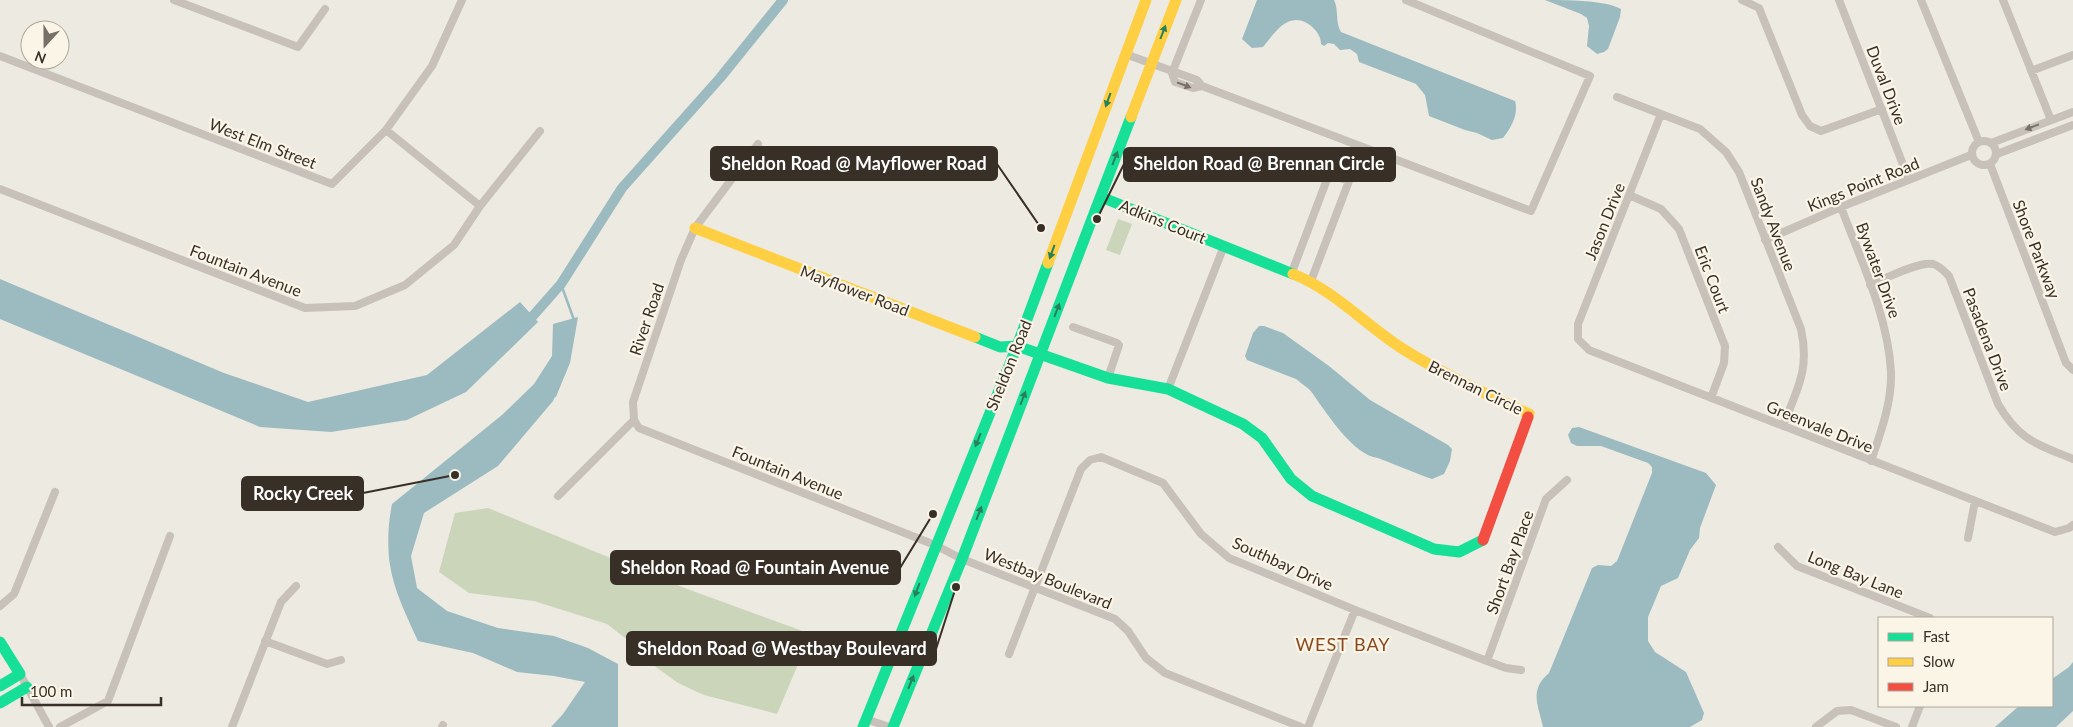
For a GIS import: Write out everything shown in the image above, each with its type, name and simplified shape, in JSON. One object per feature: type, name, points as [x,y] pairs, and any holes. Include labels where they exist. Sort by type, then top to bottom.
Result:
[{"type":"street","points":[[174,0],[298,47],[325,9]]},
{"type":"street","points":[[462,0],[432,66],[386,130],[480,206]]},
{"type":"street","name":"Sheldon Road","points":[[864,723],[1017,346],[1146,0]]},
{"type":"street","name":"Sheldon Road","points":[[891,727],[962,559],[1176,0]]},
{"type":"street","points":[[1201,0],[1172,72],[1175,82],[1192,88],[1202,86],[1532,211],[1590,76],[1423,3],[1406,0]]},
{"type":"street","points":[[1742,0],[1760,8],[1802,115],[1810,126],[1821,131],[1882,109]]},
{"type":"street","name":"Duval Drive","points":[[1839,0],[1909,180]]},
{"type":"street","points":[[1921,0],[1979,142]]},
{"type":"street","points":[[2003,0],[2051,120]]},
{"type":"street","points":[[1125,54],[1172,72]]},
{"type":"street","points":[[2031,70],[2073,55]]},
{"type":"street","name":"West Elm Street","points":[[0,56],[332,184],[386,130]]},
{"type":"street","name":"Sandy Avenue","points":[[1617,97],[1700,129],[1726,152],[1739,172],[1801,329],[1805,348],[1803,376],[1783,426]]},
{"type":"street","points":[[1991,143],[1996,158],[1990,164],[1978,164],[1971,155],[1973,147],[1979,142],[1991,143],[2073,112]]},
{"type":"street","name":"Jason Drive","points":[[1578,339],[1578,324],[1661,114]]},
{"type":"street","points":[[1996,154],[2073,125]]},
{"type":"street","name":"Fountain Avenue","points":[[0,189],[305,308],[355,306],[406,285],[454,245],[480,206],[540,131]]},
{"type":"street","name":"River Road","points":[[634,420],[633,402],[681,260],[695,228],[758,144]]},
{"type":"street","name":"Kings Point Road","points":[[1765,240],[1841,207],[1971,155]]},
{"type":"street","name":"Shore Parkway","points":[[1990,164],[2066,363],[2073,370]]},
{"type":"street","points":[[1292,272],[1330,174],[1349,181],[1311,281]]},
{"type":"street","name":"Eric Court","points":[[1629,195],[1661,209],[1679,229],[1725,346],[1724,363],[1711,398]]},
{"type":"street","name":"Adkins Court","points":[[1101,197],[1224,246]]},
{"type":"street","name":"Bywater Drive","points":[[1841,207],[1885,326],[1891,373],[1886,420],[1871,461]]},
{"type":"street","name":"Mayflower Road","points":[[695,228],[1000,347],[1017,346]]},
{"type":"street","points":[[1168,389],[1224,246]]},
{"type":"street","name":"Brennan Circle","points":[[1017,346],[1108,378],[1168,389],[1243,424],[1262,438],[1291,479],[1312,496],[1434,549],[1459,552],[1483,541],[1529,414],[1465,385],[1402,348],[1336,297],[1311,281],[1224,246]]},
{"type":"street","name":"Pasadena Drive","points":[[1870,285],[1923,264],[1932,264],[1942,268],[1949,276],[1998,404],[2009,424],[2034,444],[2073,459]]},
{"type":"street","points":[[1073,327],[1119,345],[1108,378]]},
{"type":"street","name":"Greenvale Drive","points":[[1578,339],[1589,350],[2055,532],[2069,528],[2073,524]]},
{"type":"street","points":[[558,496],[634,420]]},
{"type":"street","name":"Fountain Avenue","points":[[634,420],[639,428],[935,545]]},
{"type":"street","name":"Southbay Drive","points":[[1009,654],[1081,469],[1090,460],[1101,457],[1163,483],[1201,534],[1229,558],[1355,610],[1487,661],[1506,668],[1521,670]]},
{"type":"street","name":"Short Bay Place","points":[[1487,661],[1546,499],[1567,480]]},
{"type":"street","points":[[0,606],[14,594],[55,492]]},
{"type":"street","points":[[1968,538],[1975,501]]},
{"type":"street","points":[[60,727],[108,701],[170,536]]},
{"type":"street","name":"Westbay Boulevard","points":[[935,545],[962,559],[1115,620],[1128,631],[1146,658],[1165,673],[1301,727]]},
{"type":"street","name":"Long Bay Lane","points":[[1778,547],[1797,566],[1927,617]]},
{"type":"street","points":[[232,727],[281,602],[296,586]]},
{"type":"street","points":[[1308,727],[1355,610]]},
{"type":"street","points":[[265,641],[327,664],[340,660]]},
{"type":"street","points":[[0,642],[49,727]]},
{"type":"street","points":[[0,686],[20,674]]},
{"type":"street","points":[[0,703],[27,687]]},
{"type":"street","points":[[1912,727],[1920,707]]},
{"type":"street","points":[[1816,727],[1837,711],[1851,710],[1896,727]]},
{"type":"street","points":[[864,723],[891,727]]},
{"type":"green space","points":[[1118,219],[1132,224],[1120,255],[1106,250]]},
{"type":"green space","points":[[488,508],[682,587],[811,634],[777,714],[704,695],[678,683],[649,662],[651,658],[607,624],[534,601],[469,593],[439,572],[455,513]]},
{"type":"water","points":[[1257,0],[1334,0],[1341,32],[1515,101],[1516,111],[1511,125],[1503,138],[1492,140],[1429,116],[1425,95],[1416,84],[1359,62],[1357,54],[1350,49],[1340,50],[1334,44],[1328,43],[1324,46],[1321,44],[1316,31],[1302,21],[1289,21],[1278,29],[1263,47],[1252,48],[1242,39]]},
{"type":"water","points":[[1545,0],[1595,2],[1621,9],[1620,17],[1608,49],[1597,54],[1587,46],[1589,26],[1587,18]]},
{"type":"water","points":[[0,279],[224,373],[308,402],[427,375],[520,302],[538,322],[466,392],[407,420],[331,432],[260,427],[0,319]]},
{"type":"water","points":[[578,317],[570,363],[553,401],[498,466],[424,513],[411,556],[417,588],[447,611],[498,628],[554,636],[588,648],[618,664],[618,727],[551,727],[563,714],[585,682],[517,672],[473,653],[418,641],[398,594],[389,558],[388,534],[392,504],[502,415],[534,384],[552,356],[553,324]]},
{"type":"water","points":[[1259,326],[1283,333],[1329,366],[1370,400],[1448,445],[1452,449],[1450,461],[1444,474],[1432,479],[1368,455],[1349,441],[1310,390],[1296,379],[1247,360],[1245,356],[1253,333]]},
{"type":"water","points":[[1579,427],[1706,473],[1716,485],[1700,528],[1699,538],[1690,550],[1678,578],[1661,586],[1648,617],[1648,641],[1655,652],[1686,672],[1704,713],[1702,720],[1690,727],[1543,727],[1537,704],[1539,685],[1549,673],[1592,568],[1598,565],[1611,566],[1617,561],[1652,473],[1652,467],[1648,463],[1601,446],[1577,446],[1571,443],[1568,435],[1572,428]]},
{"type":"water","points":[[2073,662],[2073,711],[2056,727],[1995,727],[2018,707],[2053,707],[2053,678]]},
{"type":"waterway","points":[[524,326],[561,284],[622,188],[720,78],[783,0]]},
{"type":"waterway","points":[[561,284],[574,320]]},
{"type":"waterway","points":[[555,396],[566,369]]},
{"type":"traffic: fast","points":[[893,727],[962,559],[1131,117]]},
{"type":"traffic: fast","points":[[1101,197],[1293,274]]},
{"type":"traffic: fast","points":[[863,727],[1017,346],[1048,263]]},
{"type":"traffic: fast","points":[[975,337],[1000,347],[1017,346],[1108,378],[1168,389],[1243,424],[1262,438],[1291,479],[1312,496],[1434,549],[1459,552],[1483,540]]},
{"type":"traffic: fast","points":[[0,642],[20,674],[0,686]]},
{"type":"traffic: fast","points":[[0,703],[27,687]]},
{"type":"traffic: slow","points":[[1048,263],[1146,0]]},
{"type":"traffic: slow","points":[[1131,117],[1176,0]]},
{"type":"traffic: slow","points":[[695,228],[975,337]]},
{"type":"traffic: slow","points":[[1293,274],[1309,281],[1337,299],[1403,349],[1449,375],[1529,414],[1528,417]]},
{"type":"traffic: jam","points":[[1483,540],[1528,417]]},
{"type":"place","name":"Sheldon Road @ Brennan Circle","points":[[1097,219]]},
{"type":"place","name":"Sheldon Road @ Mayflower Road","points":[[1041,228]]},
{"type":"place","name":"Rocky Creek","points":[[455,475]]},
{"type":"place","name":"Sheldon Road @ Fountain Avenue","points":[[933,514]]},
{"type":"place","name":"Sheldon Road @ Westbay Boulevard","points":[[956,587]]},
{"type":"district","name":"WEST BAY","points":[[1343,644]]}]
